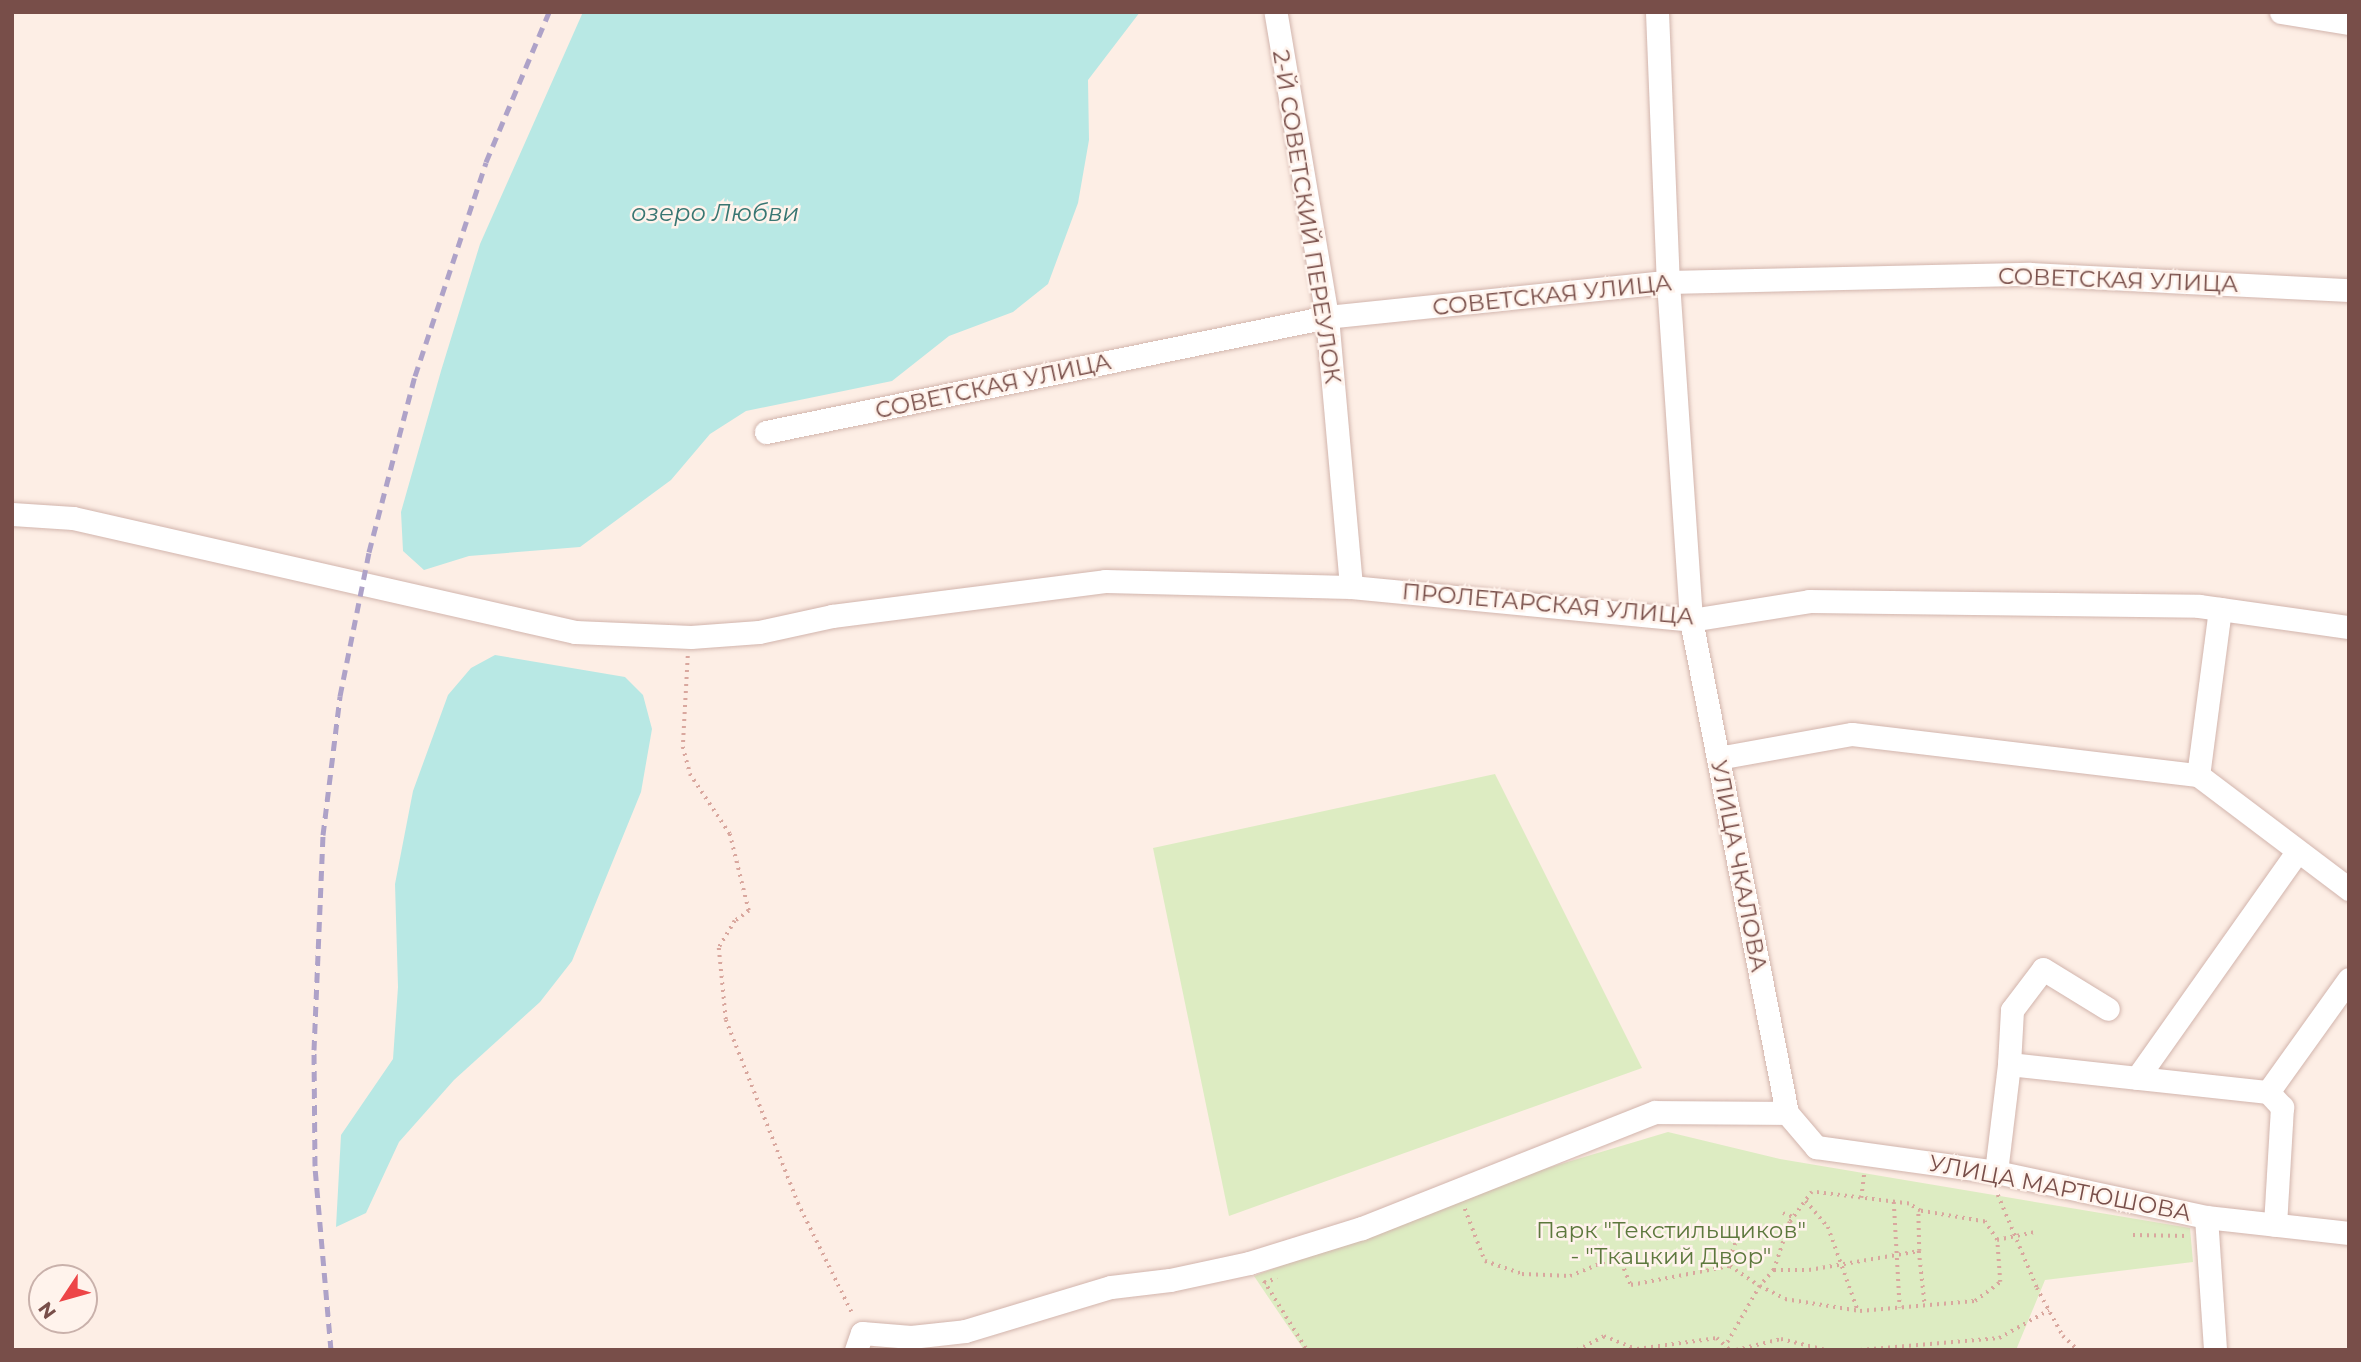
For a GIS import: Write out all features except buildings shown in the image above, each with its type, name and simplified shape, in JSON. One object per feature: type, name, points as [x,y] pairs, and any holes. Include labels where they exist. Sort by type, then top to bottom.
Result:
[{"type":"street","name":"УЛИЦА ЧКАЛОВА","points":[[1657,12],[1668,282],[1692,620],[1787,1113]]},
{"type":"street","points":[[2281,12],[2349,23]]},
{"type":"street","name":"2-Й СОВЕТСКИЙ ПЕРЕУЛОК","points":[[1276,15],[1327,317],[1351,587]]},
{"type":"street","name":"СОВЕТСКАЯ УЛИЦА","points":[[766,432],[1327,317],[1668,282],[2030,274],[2349,290]]},
{"type":"street","name":"ПРОЛЕТАРСКАЯ УЛИЦА","points":[[12,514],[98,523],[575,632],[691,637],[759,632],[832,616],[1105,580],[1351,587],[1692,620],[1809,601],[2220,609],[2349,627]]},
{"type":"street","points":[[2198,775],[2220,609]]},
{"type":"street","points":[[1718,758],[1852,734],[2198,775],[2349,889]]},
{"type":"street","points":[[2137,1078],[2297,852]]},
{"type":"street","points":[[1996,1172],[2009,1064],[2012,1010],[2043,970],[2108,1009]]},
{"type":"street","points":[[2268,1092],[2349,979]]},
{"type":"street","points":[[2009,1064],[2268,1092],[2282,1107],[2275,1224]]},
{"type":"street","points":[[859,1341],[965,1331],[1111,1287],[1170,1280],[1264,1258],[1362,1228],[1655,1112],[1787,1113]]},
{"type":"street","name":"УЛИЦА МАРТЮШОВА","points":[[1787,1113],[1816,1147],[1996,1172],[2206,1217],[2349,1233]]},
{"type":"street","points":[[2206,1217],[2215,1350]]},
{"type":"path","points":[[691,637],[684,679],[683,747],[690,774],[730,834],[749,911],[735,921],[719,948],[726,1020],[798,1203],[859,1341]]},
{"type":"path","points":[[1996,1172],[1994,1186],[2049,1310],[2063,1336],[2078,1350]]},
{"type":"path","points":[[1452,1213],[1464,1208],[1485,1261],[1522,1274],[1570,1276],[1619,1256],[1631,1285],[1727,1266],[1760,1286],[1785,1299],[1858,1311],[1975,1301],[2000,1282],[1997,1240],[1985,1222],[1918,1210],[1909,1204],[1812,1192],[1793,1217],[1774,1270],[1760,1286],[1725,1346]]},
{"type":"path","points":[[1806,1200],[1828,1227],[1858,1311]]},
{"type":"path","points":[[1894,1202],[1900,1308]]},
{"type":"path","points":[[1918,1210],[1925,1306]]},
{"type":"path","points":[[1783,1213],[1793,1217]]},
{"type":"path","points":[[1997,1240],[2034,1232]]},
{"type":"path","points":[[2133,1235],[2177,1235]]},
{"type":"path","points":[[1727,1266],[1737,1238]]},
{"type":"path","points":[[1774,1270],[1840,1264],[1919,1251]]},
{"type":"path","points":[[1264,1258],[1264,1283],[1307,1350]]},
{"type":"path","points":[[1264,1283],[1288,1274]]},
{"type":"path","points":[[1860,1350],[1999,1338],[2049,1310]]},
{"type":"path","points":[[1577,1350],[1604,1336],[1637,1349],[1717,1338],[1730,1350]]},
{"type":"path","points":[[1736,1350],[1781,1339],[1826,1350]]},
{"type":"green space","points":[[1495,774],[1642,1068],[1229,1216],[1153,848]]},
{"type":"green space","name":"Парк \"Текстильщиков\" - \"Ткацкий Двор\"","points":[[1668,1132],[1780,1159],[2190,1228],[2193,1262],[2045,1280],[2016,1350],[1304,1350],[1254,1276],[1524,1175]]},
{"type":"water","name":"озеро Любви","points":[[583,12],[1140,12],[1088,80],[1089,140],[1078,203],[1048,284],[1013,312],[949,336],[892,381],[746,411],[710,434],[671,480],[580,547],[469,556],[424,570],[403,551],[401,512],[441,371],[480,244]]},
{"type":"water","points":[[495,655],[625,677],[643,695],[652,729],[641,792],[572,961],[540,1002],[454,1080],[399,1142],[366,1213],[336,1227],[341,1135],[393,1059],[398,987],[395,884],[413,791],[448,695],[471,668]]},
{"type":"railway","points":[[331,1350],[315,1166],[314,1050],[323,835],[340,696],[369,552],[415,376],[486,162],[549,12]]}]
